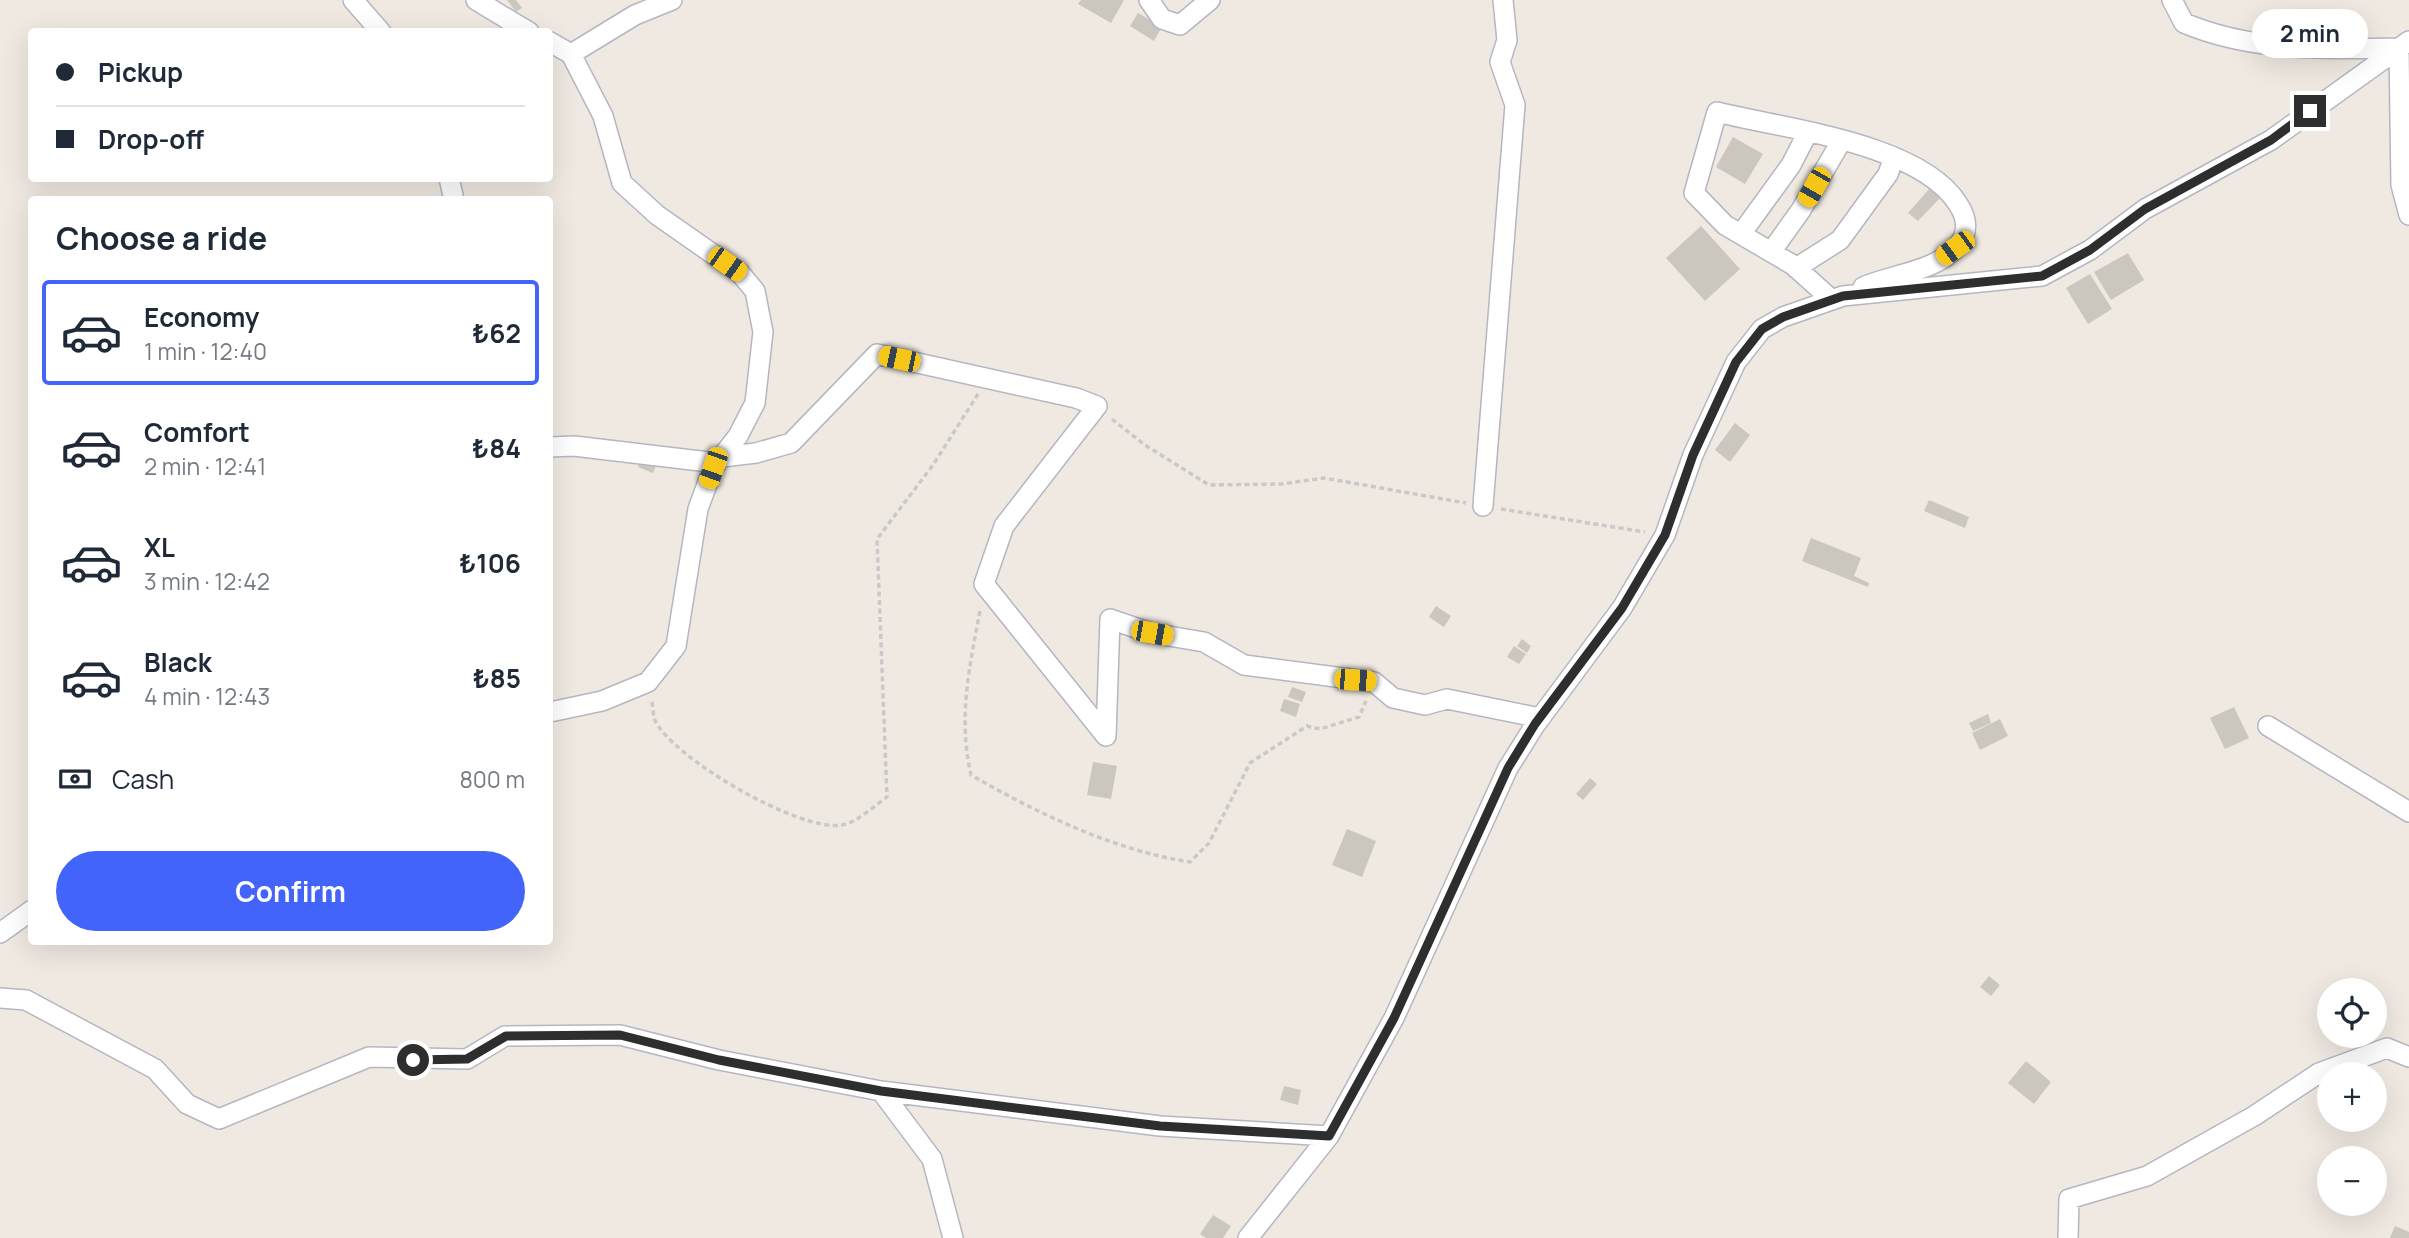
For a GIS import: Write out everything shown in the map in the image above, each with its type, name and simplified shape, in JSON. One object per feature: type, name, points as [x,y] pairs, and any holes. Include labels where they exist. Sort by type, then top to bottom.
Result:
[{"type":"street","points":[[353,0],[378,28]]},
{"type":"street","points":[[476,0],[522,28]]},
{"type":"street","points":[[571,54],[635,15],[672,0]]},
{"type":"street","points":[[1149,0],[1162,19],[1180,24],[1210,0]]},
{"type":"street","points":[[1483,506],[1515,105],[1500,62],[1507,40],[1503,0]]},
{"type":"street","points":[[2172,0],[2184,23],[2211,34],[2248,43],[2320,49],[2404,45]]},
{"type":"street","points":[[553,44],[571,54],[603,116],[622,183],[657,215],[740,273],[755,291],[762,332],[755,403],[738,436],[719,460],[698,509],[676,646],[648,682],[602,701],[553,711]]},
{"type":"street","points":[[2404,45],[2400,186],[2409,215]]},
{"type":"street","points":[[1248,1238],[1329,1136],[1394,1018],[1508,768],[1540,718],[1622,608],[1665,535],[1693,455],[1736,362],[1762,329],[1783,317],[1837,298],[1882,279],[1931,265],[1955,248],[1965,235],[1966,217],[1951,192],[1894,157],[1842,140],[1717,112],[1694,193],[1725,225],[1796,268],[1837,298],[2042,276],[2090,250],[2145,209],[2271,140],[2404,45]]},
{"type":"street","points":[[1741,234],[1791,165],[1808,132]]},
{"type":"street","points":[[1771,252],[1801,210],[1842,140]]},
{"type":"street","points":[[1796,268],[1840,240],[1888,174],[1894,157]]},
{"type":"street","points":[[553,447],[574,446],[719,460],[791,443],[877,355],[1076,398],[1097,406],[1004,526],[984,584],[1106,736],[1110,619],[1152,633],[1204,642],[1244,665],[1374,682],[1393,698],[1425,705],[1447,699],[1540,718]]},
{"type":"street","points":[[2268,726],[2409,813]]},
{"type":"street","points":[[0,933],[28,913]]},
{"type":"street","points":[[0,998],[26,1000],[155,1069],[187,1104],[219,1118],[369,1057],[467,1059],[506,1036],[620,1035],[719,1060],[881,1091],[1160,1126],[1329,1136]]},
{"type":"street","points":[[2068,1238],[2069,1199],[2147,1176],[2254,1116],[2319,1073],[2388,1048],[2409,1057]]},
{"type":"street","points":[[881,1091],[932,1159],[953,1238]]},
{"type":"path","points":[[648,682],[655,720],[679,747],[731,786],[762,804],[804,819],[839,826],[850,823],[887,797],[877,539],[933,465],[987,379]]},
{"type":"path","points":[[1097,406],[1145,445],[1209,485],[1281,484],[1324,478],[1665,535]]},
{"type":"path","points":[[984,584],[965,694],[963,742],[971,775],[1026,805],[1095,835],[1154,856],[1190,862],[1209,843],[1250,762],[1307,726],[1320,729],[1359,717],[1374,682]]},
{"type":"building","points":[[507,0],[516,0],[522,8],[516,12]]},
{"type":"building","points":[[1081,0],[1124,0],[1111,23],[1078,4]]},
{"type":"building","points":[[1138,13],[1162,27],[1154,41],[1130,26]]},
{"type":"building","points":[[1733,137],[1763,154],[1745,184],[1716,167]]},
{"type":"building","points":[[1930,188],[1940,198],[1918,221],[1908,213]]},
{"type":"building","points":[[1701,226],[1740,269],[1705,301],[1666,258]]},
{"type":"building","points":[[2128,253],[2144,280],[2111,300],[2094,272]]},
{"type":"building","points":[[2090,274],[2112,309],[2088,324],[2066,288]]},
{"type":"building","points":[[1735,423],[1750,435],[1730,462],[1715,450]]},
{"type":"building","points":[[643,455],[658,461],[653,473],[638,467]]},
{"type":"building","points":[[1929,500],[1969,517],[1965,528],[1924,511]]},
{"type":"building","points":[[1811,538],[1861,558],[1854,576],[1869,583],[1868,587],[1802,561]]},
{"type":"building","points":[[1436,606],[1451,616],[1444,627],[1429,617]]},
{"type":"building","points":[[1522,639],[1531,646],[1527,653],[1517,646]]},
{"type":"building","points":[[1514,646],[1526,654],[1519,664],[1507,657]]},
{"type":"building","points":[[1292,687],[1306,692],[1302,702],[1288,697]]},
{"type":"building","points":[[1284,699],[1300,704],[1296,717],[1280,711]]},
{"type":"building","points":[[2234,707],[2249,738],[2225,749],[2210,718]]},
{"type":"building","points":[[1988,714],[1991,723],[1973,731],[1969,723]]},
{"type":"building","points":[[2000,719],[2008,736],[1980,750],[1972,733]]},
{"type":"building","points":[[1093,762],[1117,766],[1111,799],[1087,795]]},
{"type":"building","points":[[1590,778],[1597,784],[1583,800],[1576,794]]},
{"type":"building","points":[[1347,829],[1376,841],[1362,877],[1332,865]]},
{"type":"building","points":[[1989,976],[2000,985],[1991,996],[1980,987]]},
{"type":"building","points":[[2026,1061],[2051,1082],[2034,1104],[2008,1083]]},
{"type":"building","points":[[1284,1086],[1301,1090],[1298,1105],[1280,1100]]},
{"type":"building","points":[[1213,1215],[1231,1226],[1223,1238],[1206,1238],[1200,1234]]},
{"type":"building","points":[[2395,1226],[2409,1232],[2409,1238],[2390,1238]]},
{"type":"route","points":[[413,1060],[467,1059],[506,1036],[620,1035],[719,1060],[881,1091],[1160,1126],[1329,1136],[1394,1018],[1508,768],[1535,724],[1622,608],[1665,535],[1693,455],[1736,362],[1762,329],[1783,317],[1843,296],[2042,276],[2090,250],[2145,209],[2271,140],[2310,111]]}]
